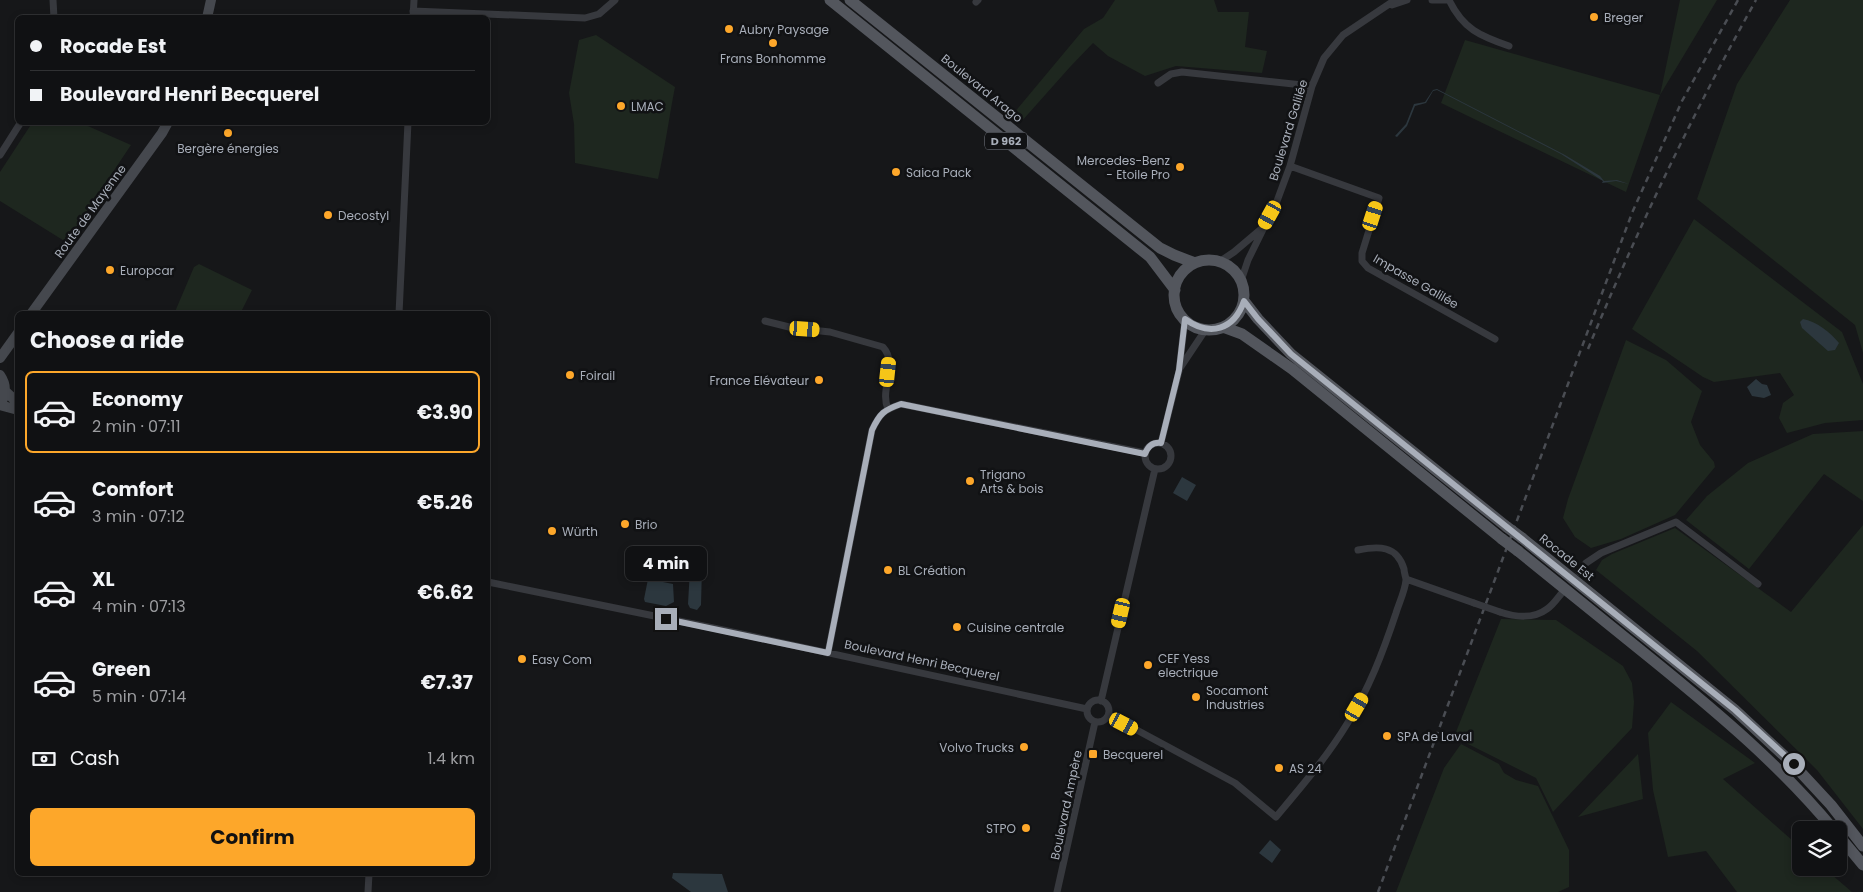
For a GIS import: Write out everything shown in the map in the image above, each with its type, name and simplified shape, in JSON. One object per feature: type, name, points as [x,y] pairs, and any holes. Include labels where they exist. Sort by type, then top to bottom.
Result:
[{"type":"main road","points":[[205,15],[206,0]]},
{"type":"main road","points":[[206,15],[211,0]]},
{"type":"main road","name":"D 962","points":[[830,0],[1150,257],[1175,290]]},
{"type":"main road","name":"Boulevard Arago","points":[[850,0],[1160,248],[1174,256],[1195,263]]},
{"type":"main road","name":"Route de Mayenne","points":[[33,311],[166,125]]},
{"type":"main road","points":[[1204,260],[1219,262],[1232,268],[1241,281],[1244,289],[1244,301],[1240,312],[1233,321],[1223,327],[1206,329],[1194,326],[1185,319],[1177,306],[1175,290],[1178,279],[1185,270],[1195,263],[1204,260]]},
{"type":"main road","name":"Rocade Est","points":[[1244,301],[1291,354],[1735,710],[1794,764],[1863,846]]},
{"type":"main road","points":[[1223,327],[1242,334],[1292,369],[1725,719],[1780,770],[1827,821]]},
{"type":"main road","points":[[0,358],[15,337]]},
{"type":"main road","points":[[0,375],[5,384],[5,391],[0,405],[15,409]]},
{"type":"main road","points":[[5,391],[15,400]]},
{"type":"main road","points":[[1847,846],[1863,865]]},
{"type":"street","points":[[53,0],[54,15]]},
{"type":"street","points":[[414,0],[413,14],[456,15]]},
{"type":"street","points":[[490,16],[585,18],[599,14],[615,0]]},
{"type":"street","name":"Boulevard Galilée","points":[[1241,281],[1262,228],[1277,201],[1290,166],[1312,86],[1324,58],[1344,35],[1395,0]]},
{"type":"street","name":"Boulevard Galilée","points":[[1387,7],[1407,0]]},
{"type":"street","points":[[1432,0],[1448,0],[1456,14],[1480,36],[1509,46]]},
{"type":"street","points":[[1158,83],[1171,74],[1182,72],[1312,86]]},
{"type":"street","points":[[0,155],[19,125]]},
{"type":"street","points":[[399,311],[408,125]]},
{"type":"street","name":"Impasse Galilée","points":[[1290,166],[1379,198],[1362,253],[1362,261],[1368,268],[1495,339]]},
{"type":"street","name":"Boulevard Galilée","points":[[1219,262],[1262,228]]},
{"type":"street","points":[[1161,443],[1179,370],[1185,319]]},
{"type":"street","points":[[765,321],[793,328],[830,332],[884,347],[890,360],[886,396],[888,409]]},
{"type":"street","points":[[1179,370],[1206,329]]},
{"type":"street","points":[[828,653],[872,430],[879,416],[888,409],[901,404],[1145,454]]},
{"type":"street","points":[[1161,443],[1170,450],[1172,458],[1164,468],[1156,469],[1148,465],[1145,454],[1152,444],[1161,443]]},
{"type":"street","points":[[1101,701],[1156,469]]},
{"type":"street","points":[[1579,572],[1586,563],[1601,553],[1676,522],[1758,584]]},
{"type":"street","points":[[1109,715],[1235,783],[1276,818],[1321,762],[1347,724],[1367,690],[1385,648],[1406,579],[1400,558],[1391,551],[1382,548],[1358,550]]},
{"type":"street","points":[[1406,579],[1517,617],[1538,614],[1548,609],[1561,594]]},
{"type":"street","name":"Boulevard Henri Becquerel","points":[[490,582],[1087,709]]},
{"type":"street","points":[[1101,701],[1107,704],[1109,715],[1102,722],[1095,722],[1088,716],[1087,709],[1091,703],[1101,701]]},
{"type":"street","name":"Boulevard Ampère","points":[[1057,892],[1095,722]]},
{"type":"street","points":[[368,892],[369,876]]},
{"type":"shaded area","points":[[1115,0],[1214,0],[1218,12],[1249,12],[1245,47],[1267,51],[1262,73],[1176,66],[1145,76],[1108,56],[1093,43],[1021,122],[1013,114],[1084,29],[1103,18]]},
{"type":"shaded area","points":[[1680,0],[1717,0],[1660,95]]},
{"type":"shaded area","points":[[1790,0],[1863,0],[1863,353],[1855,325],[1697,199],[1737,84]]},
{"type":"shaded area","name":"LMAC","points":[[596,35],[675,87],[658,179],[575,163],[574,124],[569,93],[579,40]]},
{"type":"shaded area","points":[[1465,40],[1660,95],[1626,192],[1441,103]]},
{"type":"shaded area","points":[[1437,89],[1565,155],[1600,176],[1604,181],[1617,180],[1629,184],[1616,181],[1602,183],[1603,181],[1561,154],[1437,90],[1433,91],[1426,103],[1415,106],[1407,126],[1397,137],[1395,136],[1406,124],[1414,104],[1425,102],[1433,90]]},
{"type":"shaded area","points":[[31,125],[86,125],[131,145],[66,242],[0,201],[0,172]]},
{"type":"shaded area","points":[[1694,219],[1842,332],[1863,384],[1863,420],[1825,423],[1787,433],[1779,418],[1783,403],[1794,395],[1780,373],[1714,382],[1703,377],[1632,329]]},
{"type":"shaded area","points":[[199,264],[252,290],[242,311],[175,311],[194,267]]},
{"type":"shaded area","points":[[1803,319],[1818,325],[1832,335],[1839,343],[1835,350],[1828,351],[1802,328],[1800,322]]},
{"type":"shaded area","points":[[1626,340],[1666,360],[1702,391],[1691,422],[1700,445],[1714,462],[1715,467],[1675,515],[1621,539],[1591,548],[1575,537],[1563,518],[1568,499]]},
{"type":"shaded area","points":[[1756,379],[1762,384],[1767,385],[1771,395],[1764,398],[1752,396],[1747,387]]},
{"type":"shaded area","points":[[1863,431],[1863,501],[1824,474],[1749,569],[1686,520],[1707,496],[1748,463],[1813,434]]},
{"type":"shaded area","points":[[1182,477],[1196,485],[1187,501],[1173,493]]},
{"type":"shaded area","points":[[1863,525],[1863,829],[1817,770],[1697,651],[1596,570],[1602,560],[1612,554],[1675,528],[1791,612]]},
{"type":"shaded area","points":[[692,565],[702,567],[701,605],[697,610],[690,608],[688,604],[690,568]]},
{"type":"shaded area","points":[[648,579],[673,584],[674,602],[666,606],[645,602]]},
{"type":"shaded area","points":[[1501,619],[1556,620],[1623,666],[1632,683],[1634,702],[1632,728],[1553,812],[1536,778],[1454,737]]},
{"type":"shaded area","points":[[1671,702],[1755,763],[1723,779],[1792,840],[1792,876],[1833,876],[1852,892],[1737,892],[1706,851],[1668,857],[1653,790],[1648,733]]},
{"type":"shaded area","points":[[1461,744],[1499,764],[1504,773],[1516,780],[1538,786],[1569,850],[1569,887],[1558,892],[1396,892],[1444,768]]},
{"type":"shaded area","points":[[1638,754],[1643,799],[1578,817]]},
{"type":"shaded area","points":[[1270,840],[1281,850],[1272,863],[1259,853]]},
{"type":"shaded area","points":[[673,873],[722,874],[728,892],[691,892],[672,878]]},
{"type":"railway","points":[[1378,892],[1632,213],[1682,101],[1738,0]]},
{"type":"railway","points":[[1588,349],[1626,260],[1667,172],[1710,85],[1756,0]]},
{"type":"place","name":"Breger","points":[[1594,17]]},
{"type":"place","name":"Aubry Paysage","points":[[729,29]]},
{"type":"place","name":"Frans Bonhomme","points":[[773,43]]},
{"type":"place","name":"LMAC","points":[[621,106]]},
{"type":"place","name":"Bergère énergies","points":[[228,133]]},
{"type":"place","name":"Mercedes-Benz - Etoile Pro","points":[[1180,167]]},
{"type":"place","name":"Saica Pack","points":[[896,172]]},
{"type":"place","name":"Decostyl","points":[[328,215]]},
{"type":"place","name":"Europcar","points":[[110,270]]},
{"type":"place","name":"Foirail","points":[[570,375]]},
{"type":"place","name":"France Elévateur","points":[[819,380]]},
{"type":"place","name":"Trigano Arts & bois","points":[[970,481]]},
{"type":"place","name":"Brio","points":[[625,524]]},
{"type":"place","name":"Würth","points":[[552,531]]},
{"type":"place","name":"BL Création","points":[[888,570]]},
{"type":"place","name":"Cuisine centrale","points":[[957,627]]},
{"type":"place","name":"Easy Com","points":[[522,659]]},
{"type":"place","name":"CEF Yess electrique","points":[[1148,665]]},
{"type":"place","name":"Socamont Industries","points":[[1196,697]]},
{"type":"place","name":"SPA de Laval","points":[[1387,736]]},
{"type":"place","name":"Volvo Trucks","points":[[1024,747]]},
{"type":"place","name":"Becquerel","points":[[1093,754]]},
{"type":"place","name":"AS 24","points":[[1279,768]]},
{"type":"place","name":"STPO","points":[[1026,828]]},
{"type":"route","points":[[666,619],[828,653],[872,430],[879,416],[888,409],[901,404],[1145,454],[1149,446],[1156,442],[1161,443],[1179,370],[1185,319],[1194,326],[1203,329],[1213,330],[1223,327],[1233,321],[1240,312],[1244,301],[1291,354],[1735,710],[1794,764]]}]
